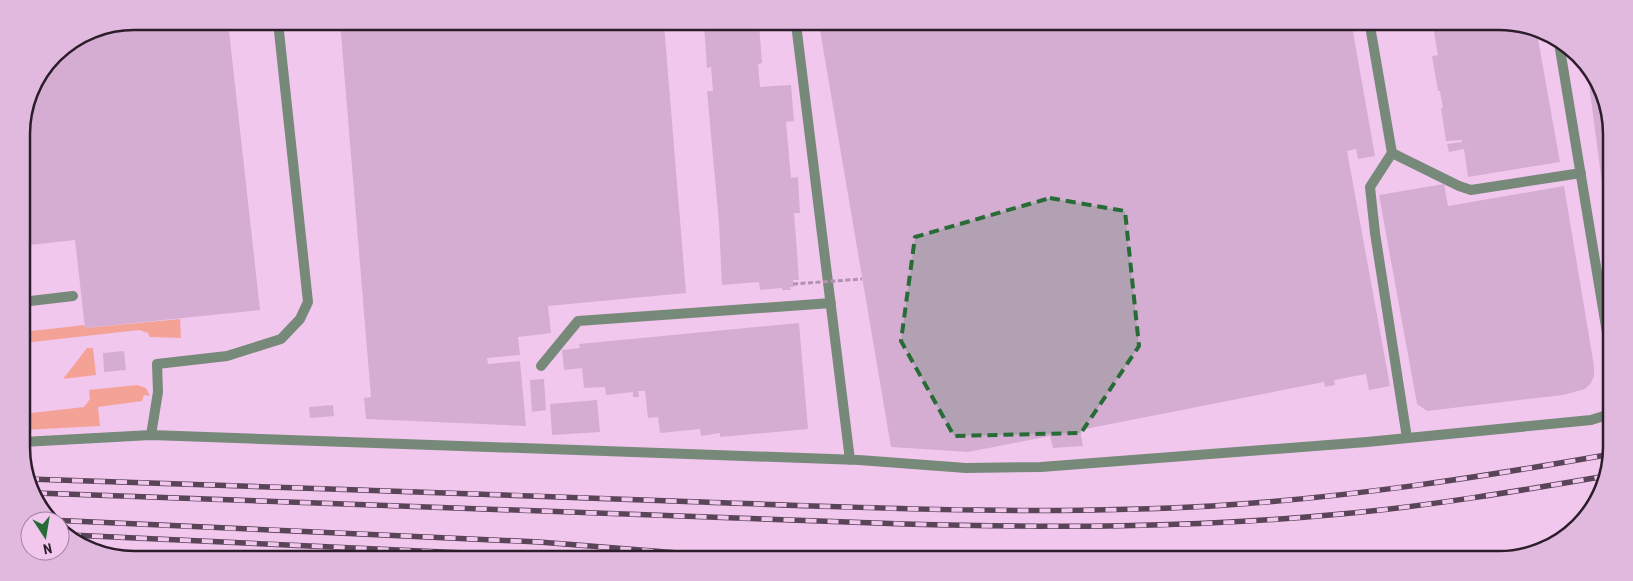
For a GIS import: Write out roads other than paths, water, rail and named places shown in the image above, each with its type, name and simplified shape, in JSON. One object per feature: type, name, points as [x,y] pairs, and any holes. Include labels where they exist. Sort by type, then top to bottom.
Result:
[{"type":"lane","points":[[151,435],[158,392],[157,364],[227,356],[281,339],[300,319],[308,302],[279,30]]},
{"type":"lane","points":[[797,30],[850,460]]},
{"type":"lane","points":[[1371,30],[1392,153],[1370,187],[1375,233],[1406,438]]},
{"type":"lane","points":[[1560,50],[1603,309]]},
{"type":"lane","points":[[1392,153],[1471,190],[1580,173]]},
{"type":"lane","points":[[30,301],[73,296]]},
{"type":"lane","points":[[540,366],[578,321],[831,303]]},
{"type":"lane","points":[[30,442],[151,435],[850,460],[966,468],[1041,467],[1406,438],[1591,420],[1603,416]]},
{"type":"railway","points":[[36,479],[874,508],[1144,509],[1311,498],[1508,472],[1602,456]]},
{"type":"railway","points":[[41,493],[904,524],[1122,526],[1286,519],[1374,511],[1474,498],[1598,477]]},
{"type":"railway","points":[[70,521],[539,542],[653,551]]},
{"type":"railway","points":[[80,535],[421,551]]}]
